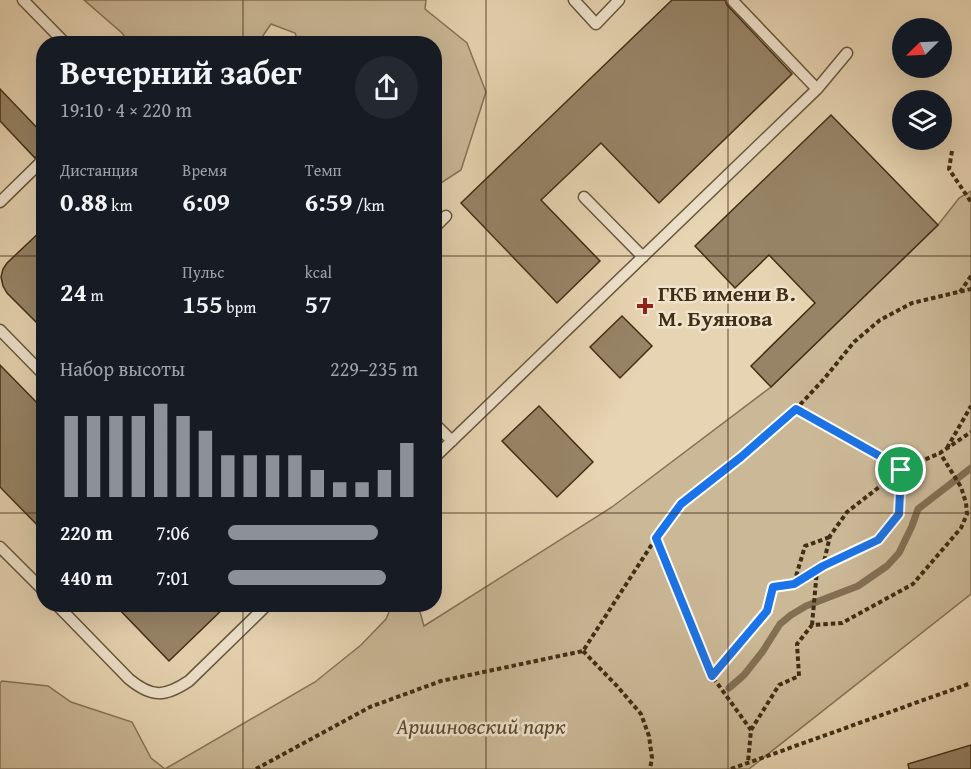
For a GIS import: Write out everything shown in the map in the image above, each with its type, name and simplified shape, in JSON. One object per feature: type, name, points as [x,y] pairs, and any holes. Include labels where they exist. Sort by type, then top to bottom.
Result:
[{"type":"lane","points":[[23,0],[58,36]]},
{"type":"lane","points":[[574,0],[596,24],[619,0]]},
{"type":"lane","points":[[732,0],[817,89]]},
{"type":"lane","points":[[442,450],[817,89],[848,53]]},
{"type":"lane","points":[[0,202],[36,167]]},
{"type":"lane","points":[[584,197],[643,257]]},
{"type":"lane","points":[[442,220],[446,216]]},
{"type":"lane","points":[[0,330],[36,367]]},
{"type":"lane","points":[[442,431],[452,441]]},
{"type":"lane","points":[[0,547],[36,583]]},
{"type":"lane","points":[[64,612],[129,679],[142,690],[160,694],[175,690],[189,681],[260,612]]},
{"type":"path","points":[[952,151],[949,169],[971,202]]},
{"type":"path","points":[[959,292],[971,276]]},
{"type":"path","points":[[256,769],[370,707],[441,681],[583,651],[656,538],[681,504],[741,457],[796,409],[854,342],[880,320],[912,303],[971,290]]},
{"type":"path","points":[[947,448],[971,406]]},
{"type":"path","points":[[796,409],[901,470]]},
{"type":"path","points":[[823,566],[830,536],[847,512],[901,470],[940,453],[971,432]]},
{"type":"path","points":[[812,625],[842,623],[913,584],[961,528],[968,517],[966,503],[961,487],[940,453]]},
{"type":"path","points":[[712,676],[767,611],[773,587],[794,584],[823,566],[878,540],[899,514],[901,470]]},
{"type":"path","points":[[794,584],[805,546],[830,536]]},
{"type":"path","points":[[656,538],[712,676],[751,730]]},
{"type":"path","points":[[748,762],[751,730],[779,685],[799,676],[797,644],[812,625],[818,570]]},
{"type":"path","points":[[583,651],[641,714],[649,736],[652,758],[650,769]]},
{"type":"path","points":[[731,769],[971,683]]},
{"type":"green space","points":[[84,0],[426,0],[425,9],[467,43],[486,92],[461,170],[442,182],[442,36],[296,36],[295,33],[271,24],[263,36],[124,36]]},
{"type":"green space","name":"Аршиновский парк","points":[[971,191],[971,594],[749,769],[165,769],[315,682],[361,645],[386,619],[389,612],[420,612],[424,626],[612,507],[771,387],[938,225],[959,198]]},
{"type":"green space","points":[[2,681],[48,686],[71,702],[132,722],[151,758],[165,769],[0,769],[0,683]]},
{"type":"building","points":[[672,0],[725,0],[727,5],[792,74],[659,203],[601,143],[541,200],[600,261],[557,303],[461,203]]},
{"type":"building","points":[[0,89],[36,127],[35,158],[0,121]]},
{"type":"building","points":[[831,115],[938,225],[771,387],[751,366],[815,303],[769,255],[735,288],[695,246]]},
{"type":"building","points":[[36,236],[36,322],[3,286],[1,277],[7,263]]},
{"type":"building","points":[[622,316],[652,346],[620,378],[590,347]]},
{"type":"building","points":[[0,365],[36,402],[36,524],[0,487]]},
{"type":"building","points":[[539,406],[593,462],[557,497],[502,441]]},
{"type":"building","points":[[122,612],[220,612],[169,661]]},
{"type":"building","points":[[971,745],[971,769],[909,769],[908,764]]},
{"type":"waterway","points":[[729,688],[744,675],[780,624],[791,615],[806,606],[858,586],[887,566],[899,553],[918,509],[971,468]]},
{"type":"place","name":"ГКБ имени В. М. Буянова","points":[[645,306]]},
{"type":"route","points":[[796,409],[901,470],[899,514],[878,540],[823,566],[794,584],[773,587],[767,611],[712,676],[656,538],[681,504],[741,457],[796,409]]}]
